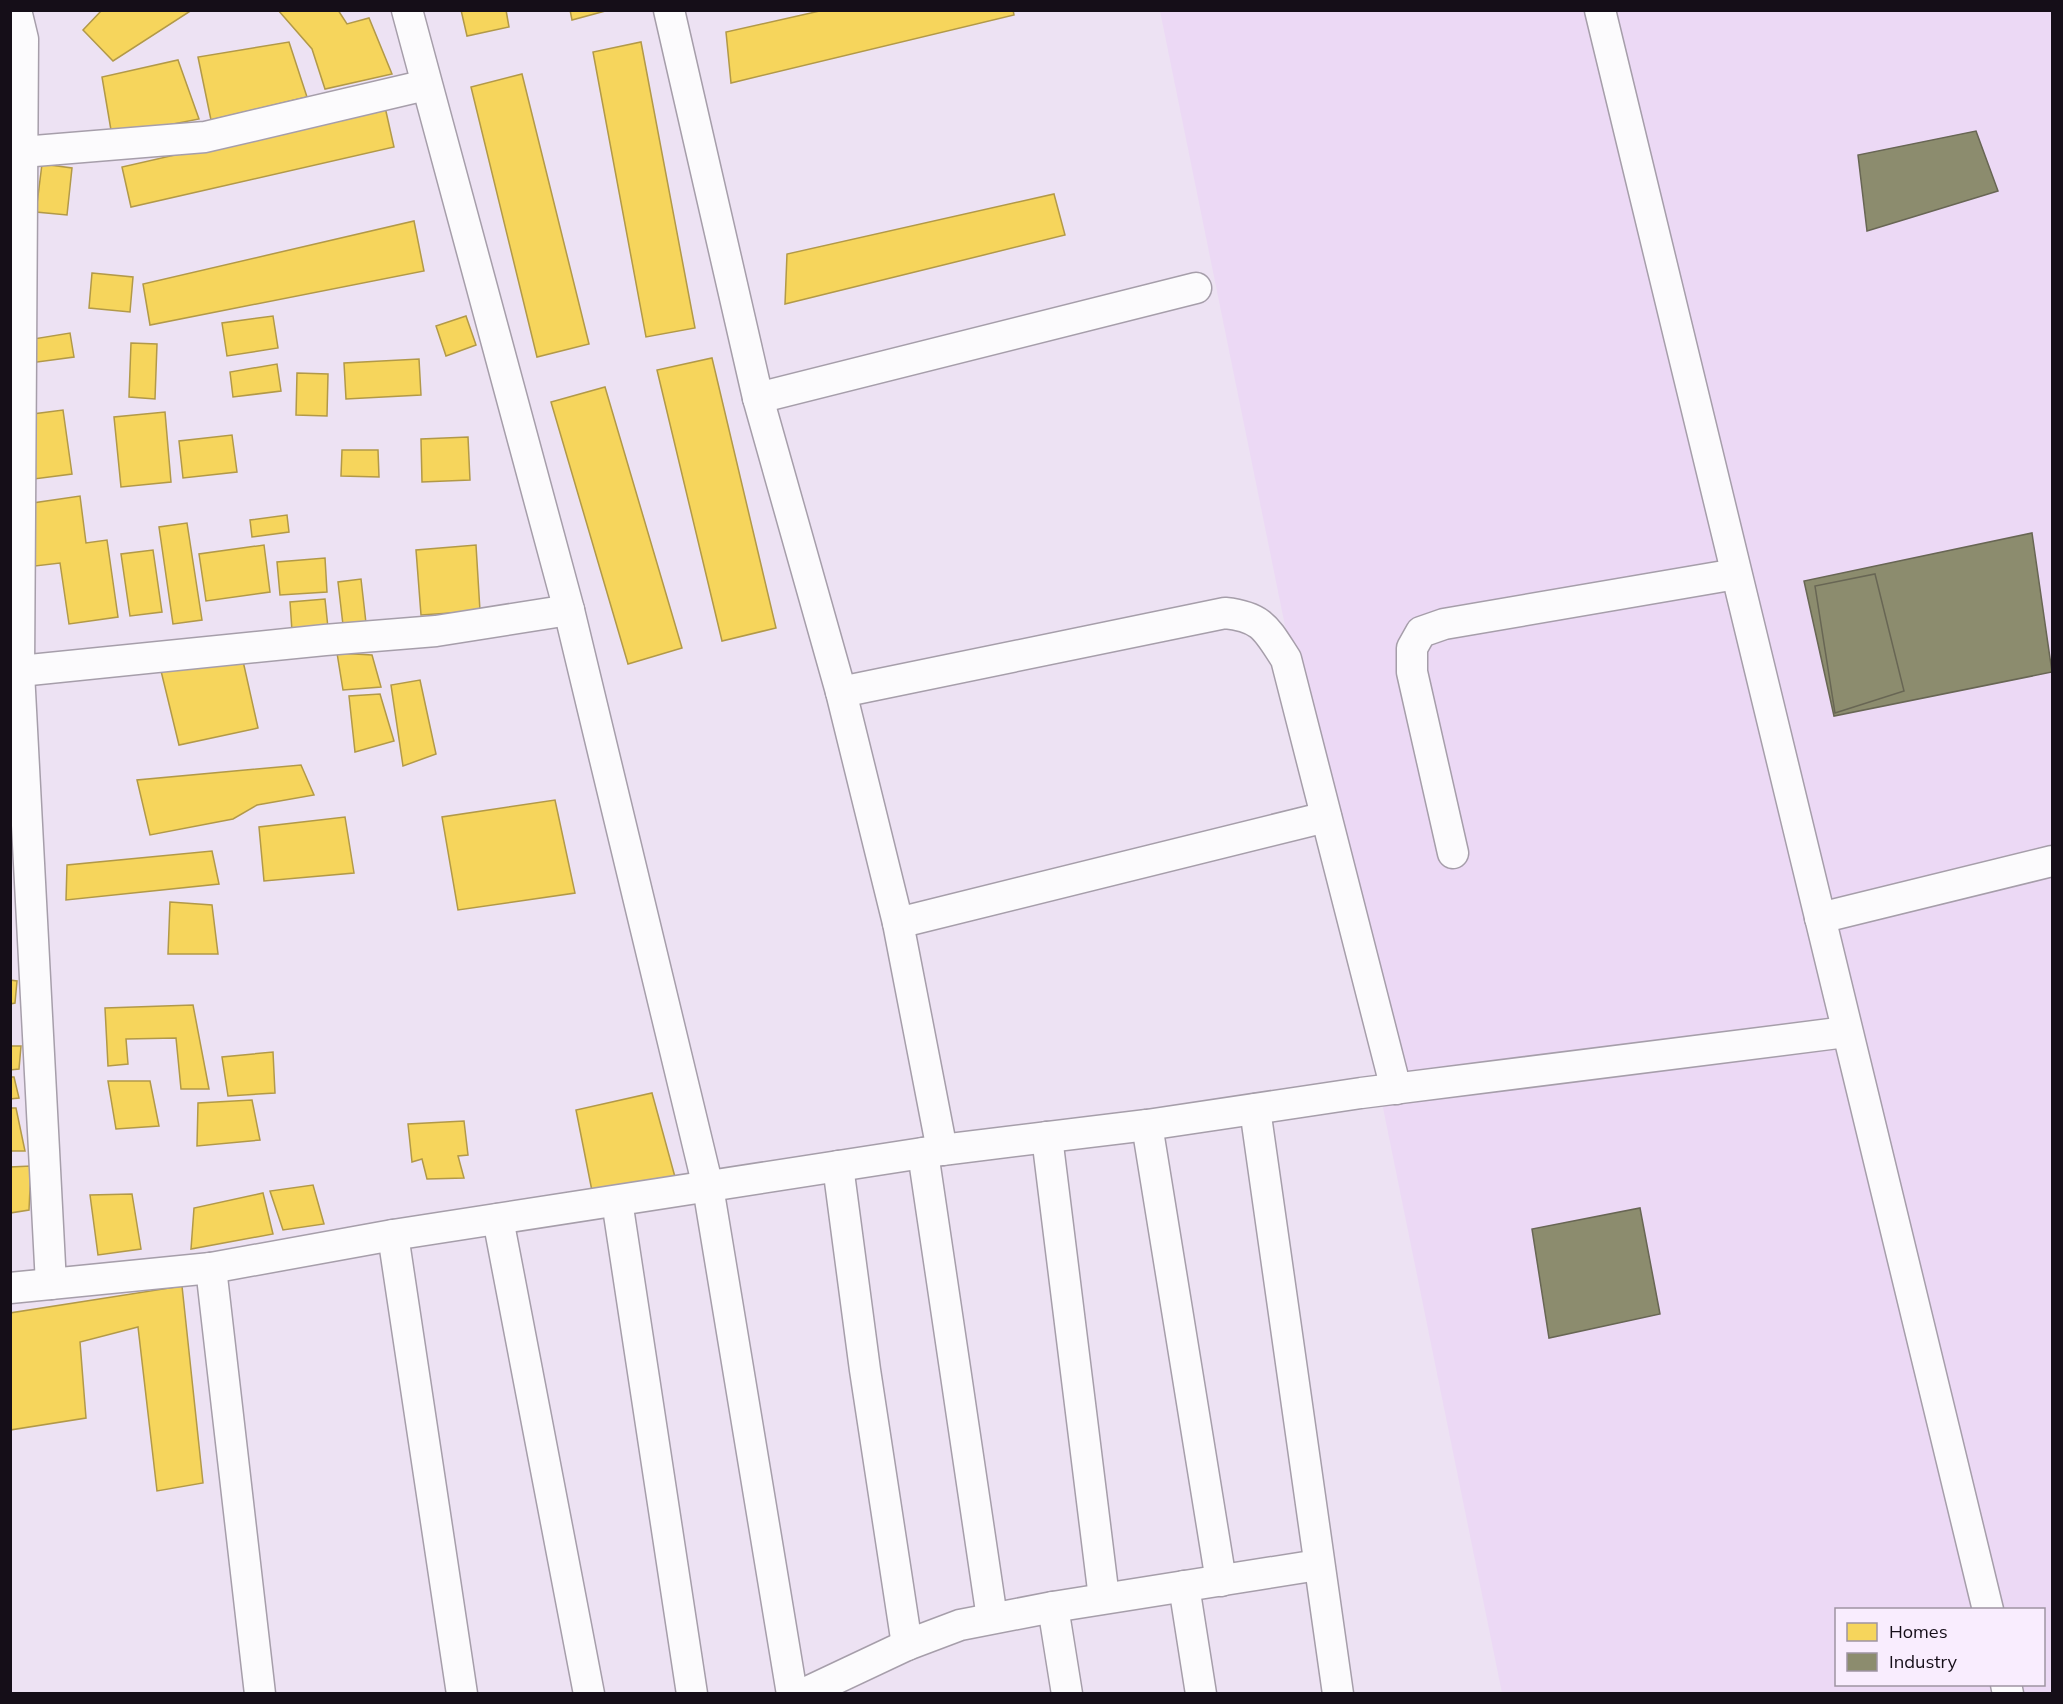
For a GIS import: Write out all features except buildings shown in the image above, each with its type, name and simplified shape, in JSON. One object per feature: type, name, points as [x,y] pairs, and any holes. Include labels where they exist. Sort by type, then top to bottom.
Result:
[{"type":"street","points":[[16,10],[23,39],[17,153],[15,672],[51,1284]]},
{"type":"street","points":[[407,10],[569,610],[708,1187],[792,1694]]},
{"type":"street","points":[[669,10],[758,398],[841,692],[898,923],[933,1151],[992,1618]]},
{"type":"street","points":[[1600,10],[1988,1608]]},
{"type":"street","points":[[17,153],[206,137],[426,86]]},
{"type":"street","points":[[758,398],[1196,288]]},
{"type":"street","points":[[1453,853],[1412,672],[1412,648],[1421,632],[1444,624],[1736,574]]},
{"type":"street","points":[[15,672],[325,640],[436,631],[569,610]]},
{"type":"street","points":[[841,692],[1225,613],[1244,615],[1262,626],[1286,659],[1396,1089]]},
{"type":"street","points":[[898,923],[1326,817]]},
{"type":"street","points":[[1820,918],[2052,861]]},
{"type":"street","points":[[10,1288],[211,1268],[393,1235],[933,1151],[1147,1125],[1396,1089],[1846,1032]]},
{"type":"street","points":[[1256,1109],[1318,1565],[1338,1694]]},
{"type":"street","points":[[1147,1125],[1221,1581]]},
{"type":"street","points":[[1047,1137],[1104,1599]]},
{"type":"street","points":[[838,1166],[865,1370],[907,1645]]},
{"type":"street","points":[[617,1201],[692,1694]]},
{"type":"street","points":[[498,1219],[589,1694]]},
{"type":"street","points":[[393,1235],[462,1694]]},
{"type":"street","points":[[211,1268],[260,1694]]},
{"type":"street","points":[[803,1694],[907,1645],[960,1625],[1053,1607],[1318,1565]]},
{"type":"street","points":[[1184,1586],[1201,1694]]},
{"type":"street","points":[[1053,1607],[1067,1694]]},
{"type":"shaded area","points":[[1160,11],[2052,11],[2052,1693],[1502,1693]]}]
